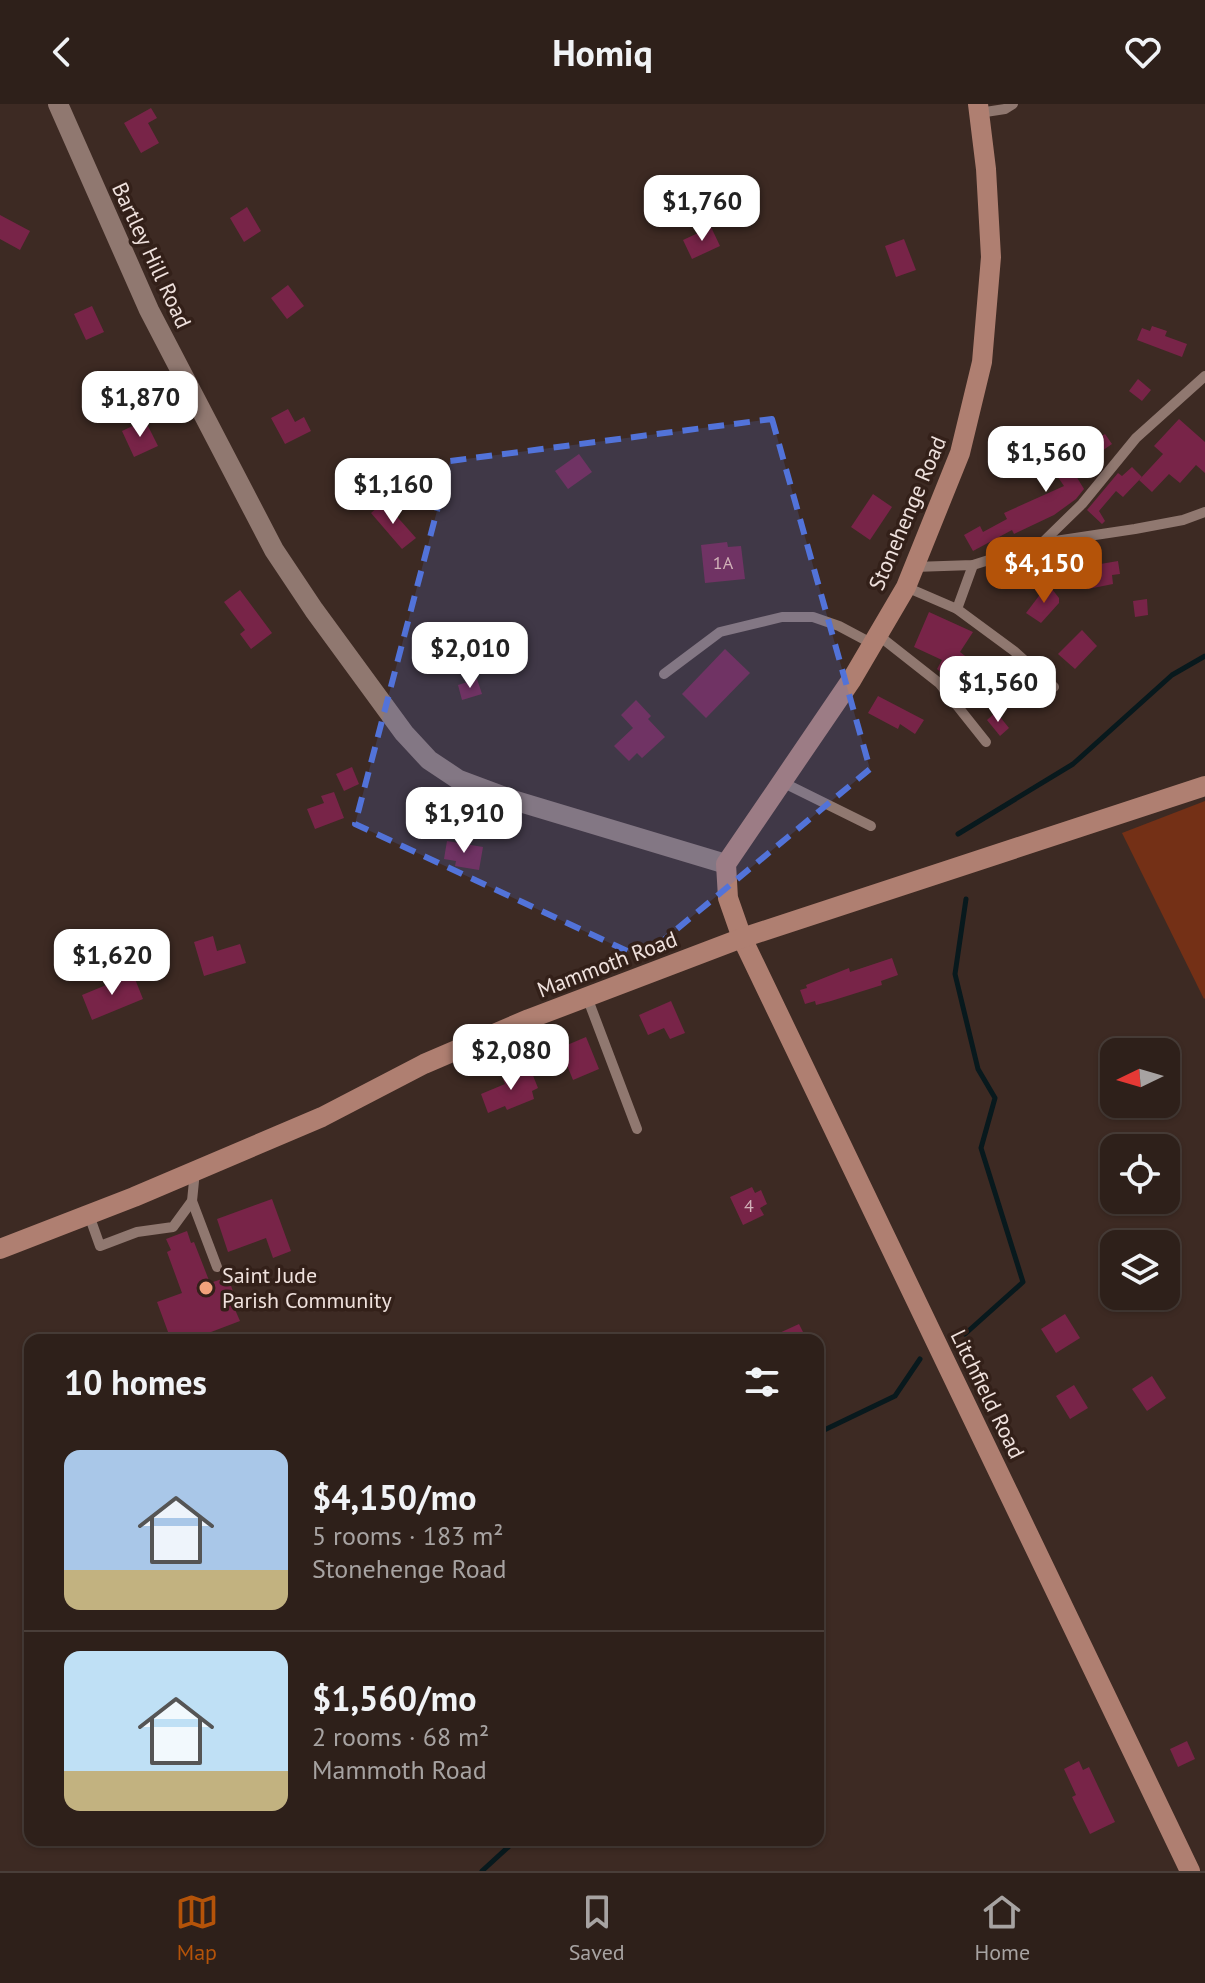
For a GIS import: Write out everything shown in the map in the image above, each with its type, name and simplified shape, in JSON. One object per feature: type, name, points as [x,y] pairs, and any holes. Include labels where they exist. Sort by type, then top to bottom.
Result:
[{"type":"street","name":"Bartley Hill Road","points":[[58,104],[149,310],[274,550],[404,733],[429,760],[459,780],[513,800],[726,864]]},
{"type":"street","name":"Stonehenge Road","points":[[726,864],[852,679],[906,587],[960,453],[982,362],[991,257],[979,108]]},
{"type":"street","name":"Mammoth Road","points":[[0,1249],[322,1117],[424,1064],[587,997],[742,938],[1205,786]]},
{"type":"street","points":[[726,864],[728,898],[742,938]]},
{"type":"street","name":"Litchfield Road","points":[[742,938],[1190,1871]]},
{"type":"lane","points":[[979,108],[1005,109],[1013,104]]},
{"type":"lane","points":[[1042,543],[1082,504],[1136,438],[1205,376]]},
{"type":"lane","points":[[914,567],[973,565],[1042,543],[1147,527],[1205,512]]},
{"type":"lane","points":[[957,609],[973,565]]},
{"type":"lane","points":[[906,587],[957,609],[1014,651],[1054,687]]},
{"type":"lane","points":[[664,674],[720,632],[782,617],[813,617],[874,638],[939,683],[986,742]]},
{"type":"lane","points":[[780,781],[871,826]]},
{"type":"lane","points":[[587,997],[637,1129]]},
{"type":"lane","points":[[195,1171],[192,1201],[217,1267]]},
{"type":"lane","points":[[89,1215],[100,1246],[137,1232],[173,1227],[192,1201]]},
{"type":"highlighted area","points":[[772,419],[870,769],[642,958],[355,824],[450,461]]},
{"type":"shaded area","points":[[1205,801],[1205,998],[1204,999],[1122,833]]},
{"type":"building","points":[[151,108],[157,118],[148,123],[159,143],[141,153],[124,123]]},
{"type":"building","points":[[247,207],[261,231],[244,242],[230,218]]},
{"type":"building","points":[[0,215],[30,231],[20,250],[0,239]]},
{"type":"building","points":[[711,227],[720,246],[692,259],[683,240]]},
{"type":"building","points":[[904,239],[916,270],[896,277],[885,246]]},
{"type":"building","points":[[288,285],[304,306],[287,319],[271,298]]},
{"type":"building","points":[[92,306],[104,332],[86,340],[74,314]]},
{"type":"building","points":[[1152,326],[1167,331],[1165,336],[1187,344],[1182,357],[1137,340],[1142,328],[1150,331]]},
{"type":"building","points":[[1138,379],[1151,390],[1142,401],[1129,391]]},
{"type":"building","points":[[288,409],[295,422],[304,417],[311,431],[285,444],[271,418]]},
{"type":"building","points":[[1179,419],[1205,442],[1205,473],[1196,465],[1180,483],[1169,474],[1152,492],[1139,480],[1163,454],[1154,446]]},
{"type":"building","points":[[145,420],[158,446],[134,457],[122,431]]},
{"type":"building","points":[[1094,433],[1098,438],[1105,434],[1112,444],[1073,471],[1084,489],[1076,499],[1054,515],[1014,534],[1012,530],[973,551],[964,535],[980,526],[983,532],[1007,519],[1004,513],[1064,486],[1049,464]]},
{"type":"building","points":[[579,454],[592,472],[568,489],[555,471]]},
{"type":"building","points":[[1132,467],[1142,477],[1123,497],[1116,491],[1099,511],[1105,521],[1102,524],[1087,510],[1118,473],[1122,476]]},
{"type":"building","points":[[873,494],[892,507],[870,540],[851,527]]},
{"type":"building","points":[[384,502],[416,538],[402,549],[371,513]]},
{"type":"building","points":[[727,542],[728,547],[741,546],[745,579],[705,583],[701,545]]},
{"type":"building","points":[[1118,561],[1120,574],[1112,575],[1113,584],[1088,589],[1086,581],[1074,583],[1071,569]]},
{"type":"building","points":[[1048,584],[1059,598],[1059,603],[1041,623],[1026,613]]},
{"type":"building","points":[[240,590],[272,633],[251,649],[240,634],[245,630],[224,602]]},
{"type":"building","points":[[1147,599],[1148,615],[1135,617],[1133,601]]},
{"type":"building","points":[[929,612],[973,632],[960,652],[979,667],[982,663],[999,676],[978,702],[937,669],[942,660],[914,647]]},
{"type":"building","points":[[1082,630],[1097,646],[1075,669],[1058,654]]},
{"type":"building","points":[[725,649],[750,673],[706,718],[682,694]]},
{"type":"building","points":[[477,679],[482,694],[462,700],[458,685]]},
{"type":"building","points":[[878,696],[924,720],[915,734],[900,724],[898,729],[868,713]]},
{"type":"building","points":[[636,700],[665,737],[642,758],[637,753],[629,761],[614,746],[633,728],[621,715]]},
{"type":"building","points":[[996,712],[1009,728],[1000,736],[987,720]]},
{"type":"building","points":[[352,767],[359,784],[344,791],[336,774]]},
{"type":"building","points":[[334,792],[344,818],[315,829],[307,809],[324,803],[321,796]]},
{"type":"building","points":[[447,841],[483,847],[479,870],[455,866],[456,861],[444,859]]},
{"type":"building","points":[[213,936],[217,951],[240,944],[246,963],[204,976],[194,942]]},
{"type":"building","points":[[892,958],[898,975],[881,981],[882,985],[816,1005],[815,1001],[805,1004],[800,990],[807,988],[806,985],[849,968],[850,972]]},
{"type":"building","points":[[133,974],[143,999],[92,1020],[82,995]]},
{"type":"building","points":[[671,1001],[685,1033],[670,1039],[664,1028],[648,1035],[639,1015]]},
{"type":"building","points":[[586,1037],[599,1069],[573,1080],[560,1048]]},
{"type":"building","points":[[530,1068],[538,1088],[532,1091],[534,1099],[507,1110],[505,1106],[488,1113],[481,1094],[505,1084],[503,1079]]},
{"type":"building","points":[[752,1187],[755,1193],[761,1190],[767,1204],[760,1208],[764,1215],[743,1225],[730,1197]]},
{"type":"building","points":[[272,1199],[291,1251],[273,1258],[266,1238],[228,1252],[217,1219]]},
{"type":"building","name":"Saint Jude Parish Community","points":[[187,1231],[210,1283],[228,1277],[237,1303],[233,1305],[240,1321],[206,1334],[169,1334],[157,1302],[182,1293],[167,1252],[171,1250],[166,1239]]},
{"type":"building","points":[[1065,1314],[1080,1338],[1056,1353],[1041,1329]]},
{"type":"building","points":[[799,1324],[804,1334],[777,1334]]},
{"type":"building","points":[[1152,1376],[1166,1398],[1147,1411],[1132,1389]]},
{"type":"building","points":[[1074,1385],[1088,1408],[1070,1419],[1056,1396]]},
{"type":"building","points":[[1187,1741],[1195,1759],[1178,1767],[1170,1749]]},
{"type":"building","points":[[1079,1761],[1083,1770],[1089,1767],[1115,1822],[1090,1834],[1072,1797],[1076,1795],[1064,1769]]},
{"type":"waterway","points":[[958,834],[1073,764],[1172,675],[1205,656]]},
{"type":"waterway","points":[[965,1334],[1023,1282],[981,1148],[995,1098],[978,1069],[955,974],[966,899]]},
{"type":"waterway","points":[[824,1430],[895,1396],[920,1359]]},
{"type":"waterway","points":[[482,1871],[509,1846]]},
{"type":"place","name":"Saint Jude Parish Community","points":[[206,1288]]}]
